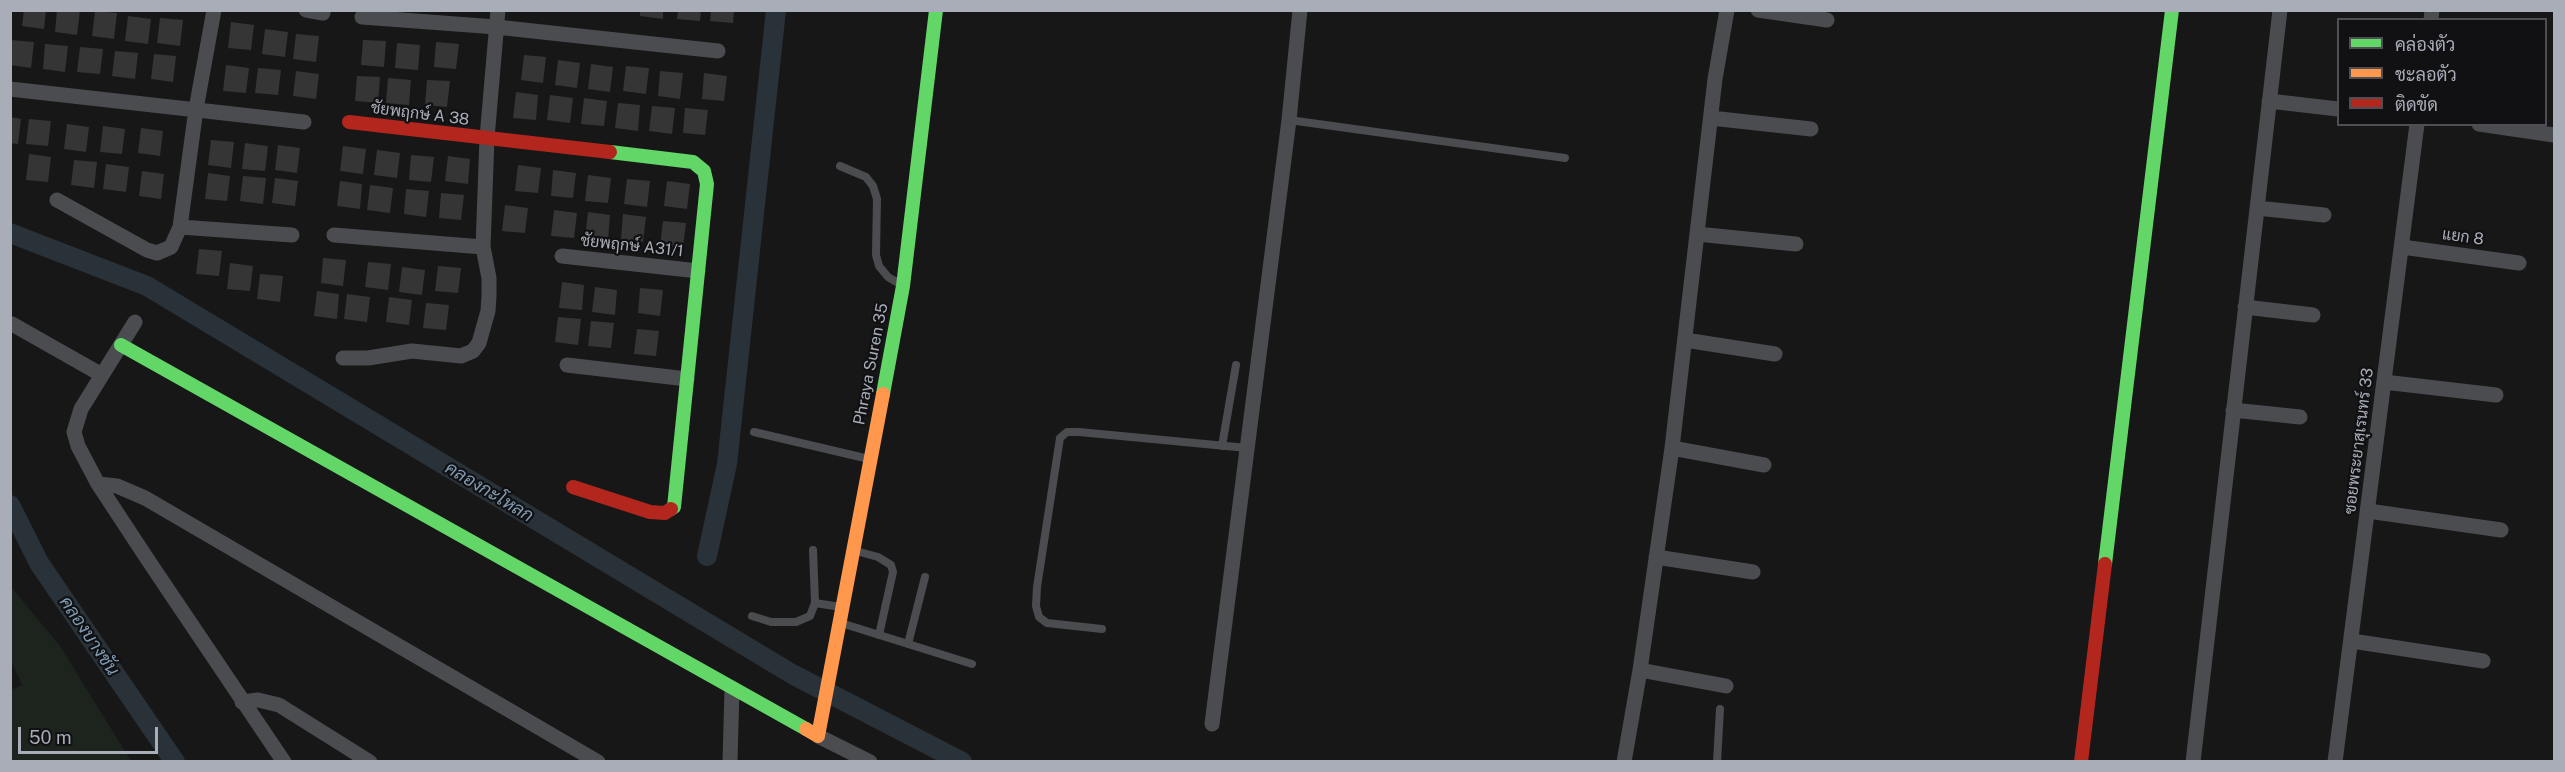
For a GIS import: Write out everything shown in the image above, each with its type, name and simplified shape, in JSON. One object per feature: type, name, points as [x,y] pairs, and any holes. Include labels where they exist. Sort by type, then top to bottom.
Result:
[{"type":"street","points":[[57,200],[156,253],[171,247],[180,227],[196,109],[214,10]]},
{"type":"street","points":[[306,10],[323,13]]},
{"type":"street","points":[[343,358],[368,358],[412,351],[461,356],[473,351],[479,343],[488,311],[489,278],[483,247],[487,138],[498,10]]},
{"type":"street","name":"Phraya Suren 35","points":[[818,736],[903,286],[936,10]]},
{"type":"street","points":[[1212,724],[1289,120],[1300,10]]},
{"type":"street","points":[[1624,762],[1640,670],[1672,448],[1711,118],[1727,10]]},
{"type":"street","points":[[1758,10],[1827,20]]},
{"type":"street","points":[[2081,762],[2172,10]]},
{"type":"street","points":[[2193,762],[2280,10]]},
{"type":"street","points":[[362,17],[496,27],[718,51]]},
{"type":"street","points":[[10,89],[304,122]]},
{"type":"street","points":[[2269,101],[2337,109]]},
{"type":"street","points":[[1711,118],[1811,129]]},
{"type":"street","name":"ชัยพฤกษ์ A 38","points":[[349,122],[693,162],[704,171],[707,184],[698,271]]},
{"type":"street","name":"ซอยพระยาสุเรนทร์ 33","points":[[2335,762],[2417,126]]},
{"type":"street","points":[[2493,126],[2554,135]]},
{"type":"street","points":[[2257,208],[2324,215]]},
{"type":"street","points":[[180,227],[292,235]]},
{"type":"street","points":[[1697,234],[1796,244]]},
{"type":"street","points":[[334,235],[483,247]]},
{"type":"street","name":"แยก 8","points":[[2402,247],[2520,263]]},
{"type":"street","name":"ชัยพฤกษ์ A31/1","points":[[562,256],[698,271]]},
{"type":"street","points":[[573,487],[650,512],[665,513],[671,510],[676,501],[698,271]]},
{"type":"street","points":[[2245,307],[2313,315]]},
{"type":"street","points":[[135,322],[81,409],[74,432],[78,446],[98,484],[284,762]]},
{"type":"street","points":[[12,324],[102,375]]},
{"type":"street","points":[[1685,340],[1775,354]]},
{"type":"street","points":[[121,345],[732,689],[870,762]]},
{"type":"street","points":[[567,365],[687,379]]},
{"type":"street","points":[[2384,382],[2496,394]]},
{"type":"street","points":[[2233,410],[2300,417]]},
{"type":"street","points":[[1672,448],[1764,465]]},
{"type":"street","points":[[98,484],[117,486],[145,498],[597,762]]},
{"type":"street","points":[[2368,511],[2501,530]]},
{"type":"street","points":[[1656,557],[1753,572]]},
{"type":"street","points":[[2352,641],[2483,661]]},
{"type":"street","points":[[1640,670],[1725,686]]},
{"type":"street","points":[[730,762],[732,689]]},
{"type":"street","points":[[242,702],[258,700],[279,705],[370,762]]},
{"type":"lane","points":[[1289,120],[1565,158]]},
{"type":"lane","points":[[840,166],[866,177],[873,186],[877,199],[876,255],[879,266],[888,277],[903,286]]},
{"type":"lane","points":[[1222,446],[1236,365]]},
{"type":"lane","points":[[754,432],[870,459]]},
{"type":"lane","points":[[1101,630],[1047,623],[1039,617],[1036,606],[1036,587],[1060,438],[1067,432],[1079,432],[1247,447]]},
{"type":"lane","points":[[752,616],[771,622],[796,622],[810,616],[815,603],[813,550]]},
{"type":"lane","points":[[853,550],[878,557],[891,565],[893,572],[879,635]]},
{"type":"lane","points":[[908,644],[925,577]]},
{"type":"lane","points":[[815,603],[842,608]]},
{"type":"lane","points":[[839,622],[972,664]]},
{"type":"lane","points":[[1717,762],[1720,709]]},
{"type":"shaded area","points":[[11,587],[60,646],[131,761],[11,761],[11,690],[22,685],[11,661]]},
{"type":"building","points":[[24,10],[46,10],[44,29],[22,26]]},
{"type":"building","points":[[57,10],[80,10],[77,35],[55,32]]},
{"type":"building","points":[[640,10],[663,10],[663,19],[640,16]]},
{"type":"building","points":[[678,10],[701,10],[700,21],[677,19]]},
{"type":"building","points":[[711,10],[734,10],[733,23],[710,21]]},
{"type":"building","points":[[95,11],[117,13],[114,39],[92,36]]},
{"type":"building","points":[[128,16],[151,19],[148,44],[125,41]]},
{"type":"building","points":[[160,18],[183,20],[180,46],[157,43]]},
{"type":"building","points":[[231,22],[254,25],[251,50],[228,48]]},
{"type":"building","points":[[265,29],[288,32],[285,57],[262,54]]},
{"type":"building","points":[[296,34],[319,36],[316,62],[293,59]]},
{"type":"building","points":[[11,40],[34,42],[31,68],[10,65]]},
{"type":"building","points":[[363,40],[386,41],[384,67],[361,65]]},
{"type":"building","points":[[436,42],[459,44],[456,69],[434,67]]},
{"type":"building","points":[[397,43],[420,45],[418,70],[395,68]]},
{"type":"building","points":[[45,44],[68,46],[65,72],[43,69]]},
{"type":"building","points":[[80,47],[103,49],[100,74],[77,72]]},
{"type":"building","points":[[115,51],[138,53],[135,79],[112,76]]},
{"type":"building","points":[[154,54],[176,56],[173,82],[151,79]]},
{"type":"building","points":[[524,55],[546,57],[543,83],[521,80]]},
{"type":"building","points":[[558,60],[580,63],[577,88],[555,85]]},
{"type":"building","points":[[591,64],[613,67],[610,92],[588,89]]},
{"type":"building","points":[[226,65],[249,68],[246,93],[223,91]]},
{"type":"building","points":[[626,66],[649,68],[646,94],[623,91]]},
{"type":"building","points":[[258,68],[281,70],[278,95],[255,93]]},
{"type":"building","points":[[296,71],[319,74],[316,99],[293,96]]},
{"type":"building","points":[[660,71],[683,73],[680,99],[658,96]]},
{"type":"building","points":[[704,73],[727,76],[724,101],[702,99]]},
{"type":"building","points":[[357,76],[380,77],[378,103],[355,101]]},
{"type":"building","points":[[388,78],[411,80],[409,105],[386,103]]},
{"type":"building","points":[[427,80],[450,81],[447,107],[425,105]]},
{"type":"building","points":[[516,92],[538,95],[536,120],[513,118]]},
{"type":"building","points":[[550,95],[573,98],[570,123],[547,120]]},
{"type":"building","points":[[584,98],[607,101],[604,126],[581,124]]},
{"type":"building","points":[[618,103],[640,105],[638,131],[615,128]]},
{"type":"building","points":[[652,106],[675,108],[672,134],[649,131]]},
{"type":"building","points":[[685,108],[708,110],[705,135],[683,133]]},
{"type":"building","points":[[10,117],[21,119],[18,144],[10,143]]},
{"type":"building","points":[[29,119],[51,121],[48,146],[26,144]]},
{"type":"building","points":[[67,124],[89,127],[86,152],[64,149]]},
{"type":"building","points":[[103,126],[125,129],[122,154],[100,152]]},
{"type":"building","points":[[141,128],[163,131],[160,156],[138,153]]},
{"type":"building","points":[[211,140],[234,142],[231,168],[208,165]]},
{"type":"building","points":[[245,143],[268,146],[265,171],[242,169]]},
{"type":"building","points":[[278,145],[300,148],[297,173],[275,170]]},
{"type":"building","points":[[343,146],[366,149],[363,174],[340,171]]},
{"type":"building","points":[[377,150],[400,153],[397,178],[374,175]]},
{"type":"building","points":[[29,154],[51,157],[48,182],[26,180]]},
{"type":"building","points":[[411,155],[434,157],[431,182],[409,180]]},
{"type":"building","points":[[448,156],[470,159],[468,184],[445,181]]},
{"type":"building","points":[[74,160],[97,162],[94,188],[71,185]]},
{"type":"building","points":[[106,164],[129,167],[126,192],[103,189]]},
{"type":"building","points":[[518,165],[541,168],[538,193],[515,191]]},
{"type":"building","points":[[553,170],[576,173],[573,198],[551,196]]},
{"type":"building","points":[[142,171],[164,174],[161,199],[139,196]]},
{"type":"building","points":[[208,173],[230,176],[227,201],[205,199]]},
{"type":"building","points":[[588,175],[611,178],[608,203],[585,201]]},
{"type":"building","points":[[243,176],[266,178],[263,204],[240,201]]},
{"type":"building","points":[[275,178],[298,181],[295,206],[272,203]]},
{"type":"building","points":[[627,179],[650,181],[647,207],[624,204]]},
{"type":"building","points":[[340,181],[362,184],[360,209],[337,206]]},
{"type":"building","points":[[667,181],[690,184],[687,209],[664,206]]},
{"type":"building","points":[[370,185],[393,188],[390,213],[367,210]]},
{"type":"building","points":[[406,189],[429,191],[426,217],[404,214]]},
{"type":"building","points":[[441,193],[464,195],[461,220],[439,218]]},
{"type":"building","points":[[505,205],[528,208],[525,233],[502,231]]},
{"type":"building","points":[[554,210],[577,213],[574,238],[551,236]]},
{"type":"building","points":[[588,212],[610,215],[608,240],[585,238]]},
{"type":"building","points":[[623,214],[646,217],[643,242],[621,239]]},
{"type":"building","points":[[663,221],[686,223],[683,248],[660,246]]},
{"type":"building","points":[[199,249],[222,251],[219,276],[196,274]]},
{"type":"building","points":[[323,258],[346,260],[343,286],[321,283]]},
{"type":"building","points":[[368,262],[391,264],[388,290],[365,287]]},
{"type":"building","points":[[230,263],[253,266],[250,291],[227,289]]},
{"type":"building","points":[[438,266],[461,268],[458,293],[435,291]]},
{"type":"building","points":[[402,267],[425,270],[422,295],[399,292]]},
{"type":"building","points":[[260,274],[283,276],[280,302],[257,299]]},
{"type":"building","points":[[562,282],[584,285],[582,310],[559,308]]},
{"type":"building","points":[[595,287],[617,290],[615,315],[592,312]]},
{"type":"building","points":[[640,288],[663,290],[660,316],[638,313]]},
{"type":"building","points":[[317,291],[339,294],[337,319],[314,316]]},
{"type":"building","points":[[347,294],[370,297],[367,322],[344,319]]},
{"type":"building","points":[[389,297],[412,300],[409,325],[386,322]]},
{"type":"building","points":[[426,303],[449,305],[446,330],[423,328]]},
{"type":"building","points":[[558,317],[581,319],[578,345],[555,342]]},
{"type":"building","points":[[591,321],[614,323],[611,348],[588,346]]},
{"type":"building","points":[[637,329],[659,331],[656,356],[634,354]]},
{"type":"waterway","points":[[707,556],[727,464],[776,10]]},
{"type":"waterway","name":"คลองกะโหลก","points":[[10,233],[147,286],[792,674],[962,762]]},
{"type":"waterway","name":"คลองบางชัน","points":[[10,505],[39,563],[175,762]]},
{"type":"traffic: fast","points":[[883,394],[903,286],[936,10]]},
{"type":"traffic: fast","points":[[2105,564],[2172,10]]},
{"type":"traffic: fast","points":[[610,152],[693,162],[704,171],[707,184],[674,507],[671,509]]},
{"type":"traffic: fast","points":[[121,345],[806,729]]},
{"type":"traffic: slow","points":[[806,729],[818,736],[883,394]]},
{"type":"traffic: jam","points":[[349,122],[610,152]]},
{"type":"traffic: jam","points":[[573,487],[650,512],[665,513],[671,509]]},
{"type":"traffic: jam","points":[[2081,762],[2105,564]]}]
